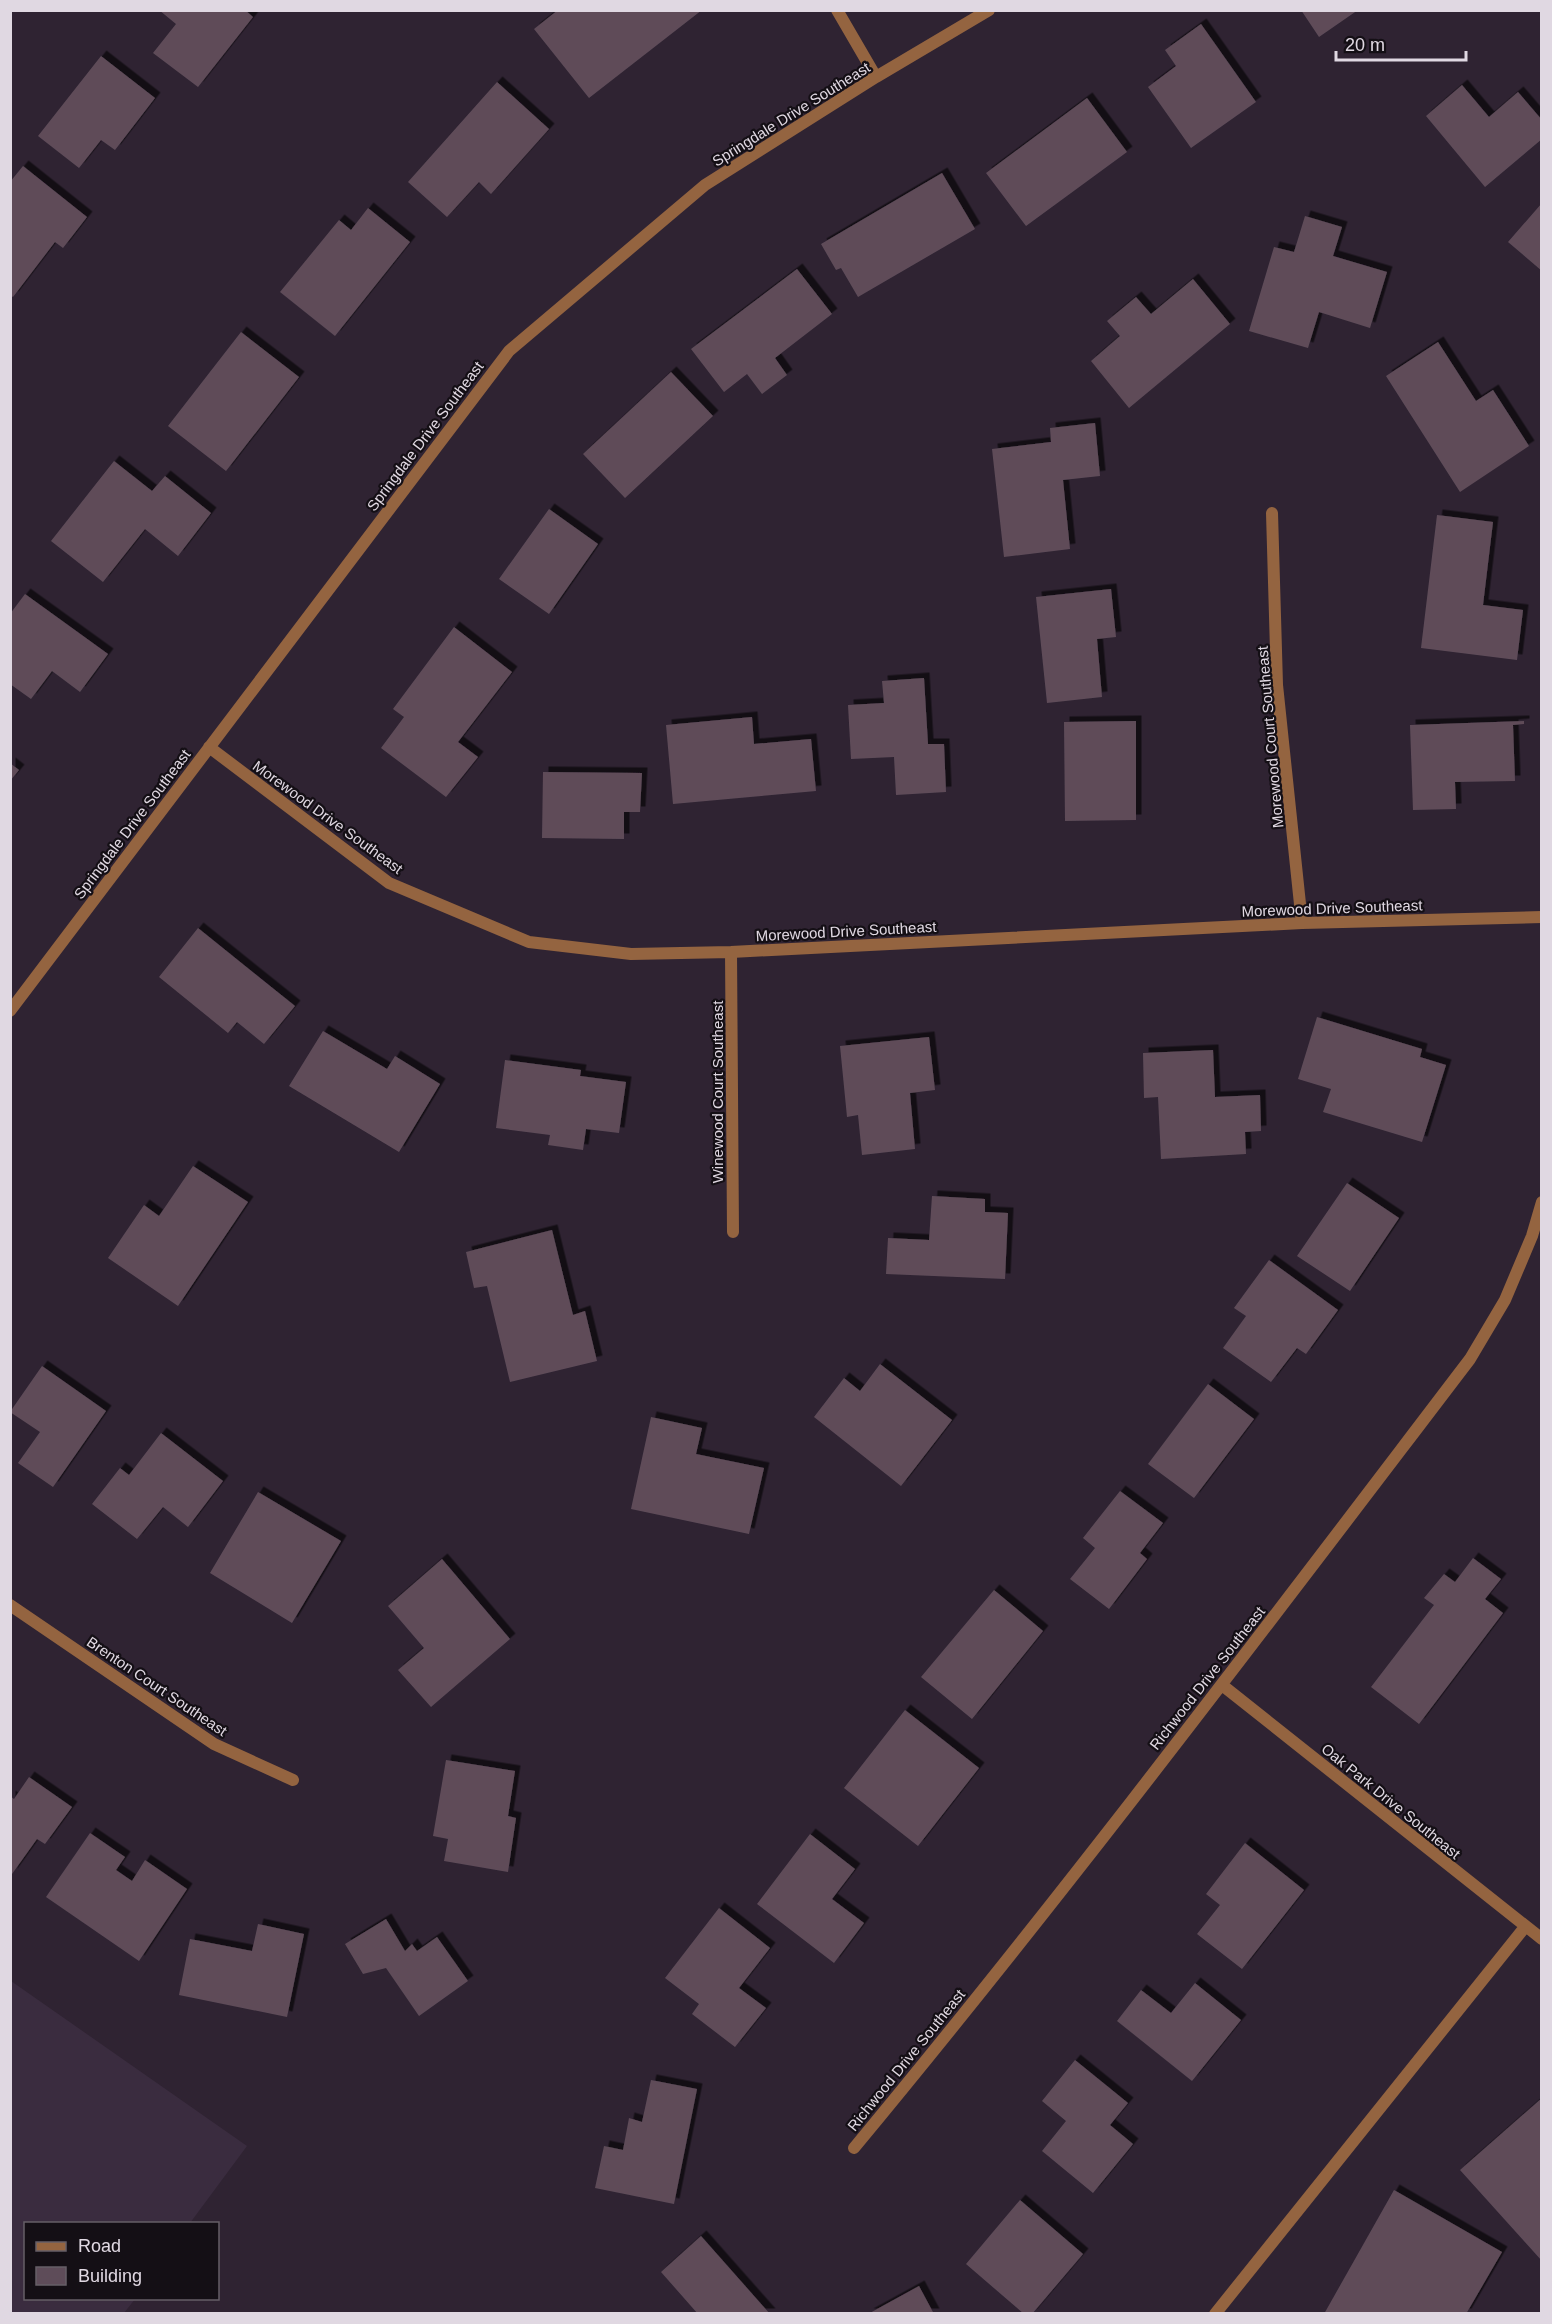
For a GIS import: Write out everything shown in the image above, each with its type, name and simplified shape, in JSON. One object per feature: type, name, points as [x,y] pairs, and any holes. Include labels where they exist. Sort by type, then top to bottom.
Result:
[{"type":"street","points":[[837,10],[876,77]]},
{"type":"street","name":"Springdale Drive Southeast","points":[[10,1011],[509,351],[705,185],[876,77],[989,10]]},
{"type":"street","name":"Morewood Court Southeast","points":[[1272,513],[1277,685],[1302,922]]},
{"type":"street","name":"Morewood Drive Southeast","points":[[209,747],[390,883],[529,942],[631,954],[731,952],[1302,922],[1542,917]]},
{"type":"street","name":"Winewood Court Southeast","points":[[731,952],[733,1232]]},
{"type":"street","name":"Richwood Drive Southeast","points":[[854,2148],[916,2073],[1222,1685],[1470,1359],[1505,1300],[1532,1236],[1542,1202]]},
{"type":"street","name":"Brenton Court Southeast","points":[[10,1605],[214,1744],[293,1780]]},
{"type":"street","name":"Oak Park Drive Southeast","points":[[1222,1685],[1542,1939]]},
{"type":"street","points":[[1215,2313],[1525,1927]]},
{"type":"shaded area","points":[[11,1981],[247,2146],[191,2222],[24,2222],[24,2300],[134,2300],[124,2313],[11,2313]]},
{"type":"building","points":[[159,10],[245,10],[253,17],[198,87],[153,53],[176,24]]},
{"type":"building","points":[[558,10],[702,10],[589,98],[534,29]]},
{"type":"building","points":[[1301,10],[1358,10],[1319,37]]},
{"type":"building","points":[[1201,24],[1256,102],[1191,148],[1148,87],[1176,66],[1165,50]]},
{"type":"building","points":[[101,56],[155,98],[115,150],[101,140],[79,168],[38,136]]},
{"type":"building","points":[[497,82],[549,129],[491,194],[479,182],[447,217],[408,182]]},
{"type":"building","points":[[1462,85],[1489,117],[1518,92],[1542,120],[1542,139],[1485,187],[1426,116]]},
{"type":"building","points":[[1087,98],[1127,152],[1026,226],[986,173]]},
{"type":"building","points":[[23,166],[87,217],[63,248],[55,242],[13,297],[10,295],[10,182]]},
{"type":"building","points":[[942,173],[975,229],[858,297],[841,268],[836,270],[821,244]]},
{"type":"building","points":[[1542,203],[1542,271],[1508,242]]},
{"type":"building","points":[[368,208],[410,242],[335,336],[280,292],[339,220],[351,230]]},
{"type":"building","points":[[1305,216],[1342,227],[1333,256],[1387,272],[1370,328],[1319,312],[1308,348],[1249,331],[1274,247],[1294,252]]},
{"type":"building","points":[[797,269],[832,314],[775,358],[787,375],[762,394],[747,374],[724,392],[691,349]]},
{"type":"building","points":[[1193,279],[1230,324],[1129,408],[1091,361],[1120,336],[1107,321],[1136,297],[1151,314]]},
{"type":"building","points":[[241,332],[299,377],[226,471],[168,426]]},
{"type":"building","points":[[1438,342],[1476,401],[1493,390],[1529,446],[1460,492],[1386,376]]},
{"type":"building","points":[[671,372],[713,416],[625,498],[583,454]]},
{"type":"building","points":[[1095,423],[1100,476],[1063,480],[1070,549],[1004,557],[992,449],[1051,442],[1050,428]]},
{"type":"building","points":[[114,461],[152,491],[165,476],[211,513],[178,556],[145,529],[103,582],[51,541]]},
{"type":"building","points":[[549,509],[598,544],[549,614],[499,579]]},
{"type":"building","points":[[1437,515],[1493,522],[1483,605],[1523,610],[1517,660],[1421,648]]},
{"type":"building","points":[[1111,589],[1116,637],[1097,639],[1102,697],[1047,703],[1036,597]]},
{"type":"building","points":[[25,594],[108,654],[80,692],[52,671],[31,699],[10,684],[10,614]]},
{"type":"building","points":[[454,627],[512,672],[458,742],[478,757],[446,797],[381,748],[404,717],[393,709]]},
{"type":"building","points":[[924,678],[928,744],[944,744],[946,792],[896,795],[894,757],[851,759],[848,705],[884,703],[882,681]]},
{"type":"building","points":[[752,717],[754,744],[811,739],[816,791],[673,804],[666,725]]},
{"type":"building","points":[[1136,721],[1136,820],[1065,821],[1064,722]]},
{"type":"building","points":[[1524,721],[1524,724],[1513,725],[1515,781],[1455,782],[1456,809],[1413,810],[1410,725]]},
{"type":"building","points":[[10,763],[19,770],[10,781]]},
{"type":"building","points":[[543,772],[642,773],[640,812],[624,812],[624,839],[542,838]]},
{"type":"building","points":[[198,928],[295,1006],[264,1044],[237,1022],[228,1033],[159,977]]},
{"type":"building","points":[[1317,1017],[1422,1049],[1420,1057],[1446,1065],[1422,1142],[1323,1112],[1331,1089],[1298,1079]]},
{"type":"building","points":[[323,1031],[387,1069],[395,1056],[440,1084],[399,1152],[289,1086]]},
{"type":"building","points":[[929,1037],[935,1090],[910,1093],[915,1149],[862,1155],[858,1115],[847,1117],[840,1046]]},
{"type":"building","points":[[1213,1050],[1215,1097],[1260,1095],[1261,1131],[1245,1132],[1246,1154],[1161,1159],[1158,1097],[1144,1098],[1143,1053]]},
{"type":"building","points":[[505,1060],[581,1070],[580,1076],[626,1082],[619,1133],[586,1129],[583,1150],[548,1145],[550,1135],[496,1128]]},
{"type":"building","points":[[193,1166],[248,1202],[178,1306],[108,1258],[144,1205],[159,1216]]},
{"type":"building","points":[[1347,1183],[1399,1218],[1350,1291],[1297,1256]]},
{"type":"building","points":[[932,1196],[985,1199],[985,1212],[1008,1213],[1005,1279],[886,1274],[888,1238],[929,1240]]},
{"type":"building","points":[[552,1230],[573,1315],[585,1311],[597,1361],[510,1382],[487,1286],[474,1288],[466,1252]]},
{"type":"building","points":[[1269,1260],[1338,1310],[1306,1354],[1297,1348],[1271,1382],[1223,1348],[1246,1316],[1234,1308]]},
{"type":"building","points":[[880,1364],[952,1420],[901,1486],[814,1417],[844,1378],[860,1391]]},
{"type":"building","points":[[42,1366],[106,1411],[53,1487],[18,1463],[40,1432],[10,1412]]},
{"type":"building","points":[[1208,1384],[1254,1419],[1194,1498],[1148,1464]]},
{"type":"building","points":[[651,1417],[702,1428],[696,1454],[764,1468],[749,1534],[631,1509]]},
{"type":"building","points":[[161,1433],[223,1481],[188,1527],[163,1507],[137,1539],[92,1504],[120,1468],[129,1475]]},
{"type":"building","points":[[1120,1491],[1163,1523],[1140,1553],[1147,1559],[1109,1609],[1070,1579],[1095,1548],[1083,1538]]},
{"type":"building","points":[[258,1492],[341,1541],[292,1623],[210,1573]]},
{"type":"building","points":[[1473,1558],[1501,1579],[1485,1599],[1503,1613],[1419,1724],[1371,1687],[1434,1605],[1424,1598],[1444,1574],[1455,1582]]},
{"type":"building","points":[[442,1559],[510,1639],[431,1707],[398,1670],[424,1648],[388,1606]]},
{"type":"building","points":[[994,1590],[1043,1631],[972,1719],[921,1677]]},
{"type":"building","points":[[905,1710],[979,1768],[918,1846],[844,1788]]},
{"type":"building","points":[[446,1760],[515,1771],[508,1816],[516,1818],[508,1872],[444,1861],[448,1839],[433,1836]]},
{"type":"building","points":[[29,1777],[72,1807],[45,1844],[37,1839],[12,1874],[10,1796],[14,1799]]},
{"type":"building","points":[[90,1833],[125,1857],[116,1870],[132,1881],[145,1860],[187,1889],[139,1961],[46,1897]]},
{"type":"building","points":[[810,1834],[855,1869],[832,1899],[864,1923],[834,1963],[757,1904]]},
{"type":"building","points":[[1245,1843],[1304,1890],[1242,1969],[1197,1934],[1220,1905],[1206,1894]]},
{"type":"building","points":[[719,1908],[770,1948],[739,1988],[766,2008],[735,2047],[692,2014],[699,2004],[665,1978]]},
{"type":"building","points":[[386,1919],[405,1951],[412,1944],[417,1951],[437,1937],[468,1981],[419,2016],[386,1968],[363,1974],[345,1944]]},
{"type":"building","points":[[258,1924],[304,1934],[287,2017],[179,1995],[190,1939],[252,1951]]},
{"type":"building","points":[[1195,1983],[1241,2020],[1192,2081],[1117,2021],[1141,1990],[1171,2013]]},
{"type":"building","points":[[1075,2060],[1128,2103],[1110,2125],[1133,2144],[1093,2193],[1042,2151],[1066,2121],[1042,2101]]},
{"type":"building","points":[[651,2080],[697,2089],[674,2204],[595,2188],[604,2146],[623,2150],[629,2118],[642,2122]]},
{"type":"building","points":[[1542,2098],[1542,2261],[1460,2170]]},
{"type":"building","points":[[1394,2190],[1502,2252],[1466,2314],[1324,2314]]},
{"type":"building","points":[[1020,2200],[1083,2254],[1032,2314],[1024,2314],[966,2264]]},
{"type":"building","points":[[701,2236],[770,2314],[698,2314],[661,2272]]},
{"type":"building","points":[[919,2286],[934,2314],[868,2314]]}]
